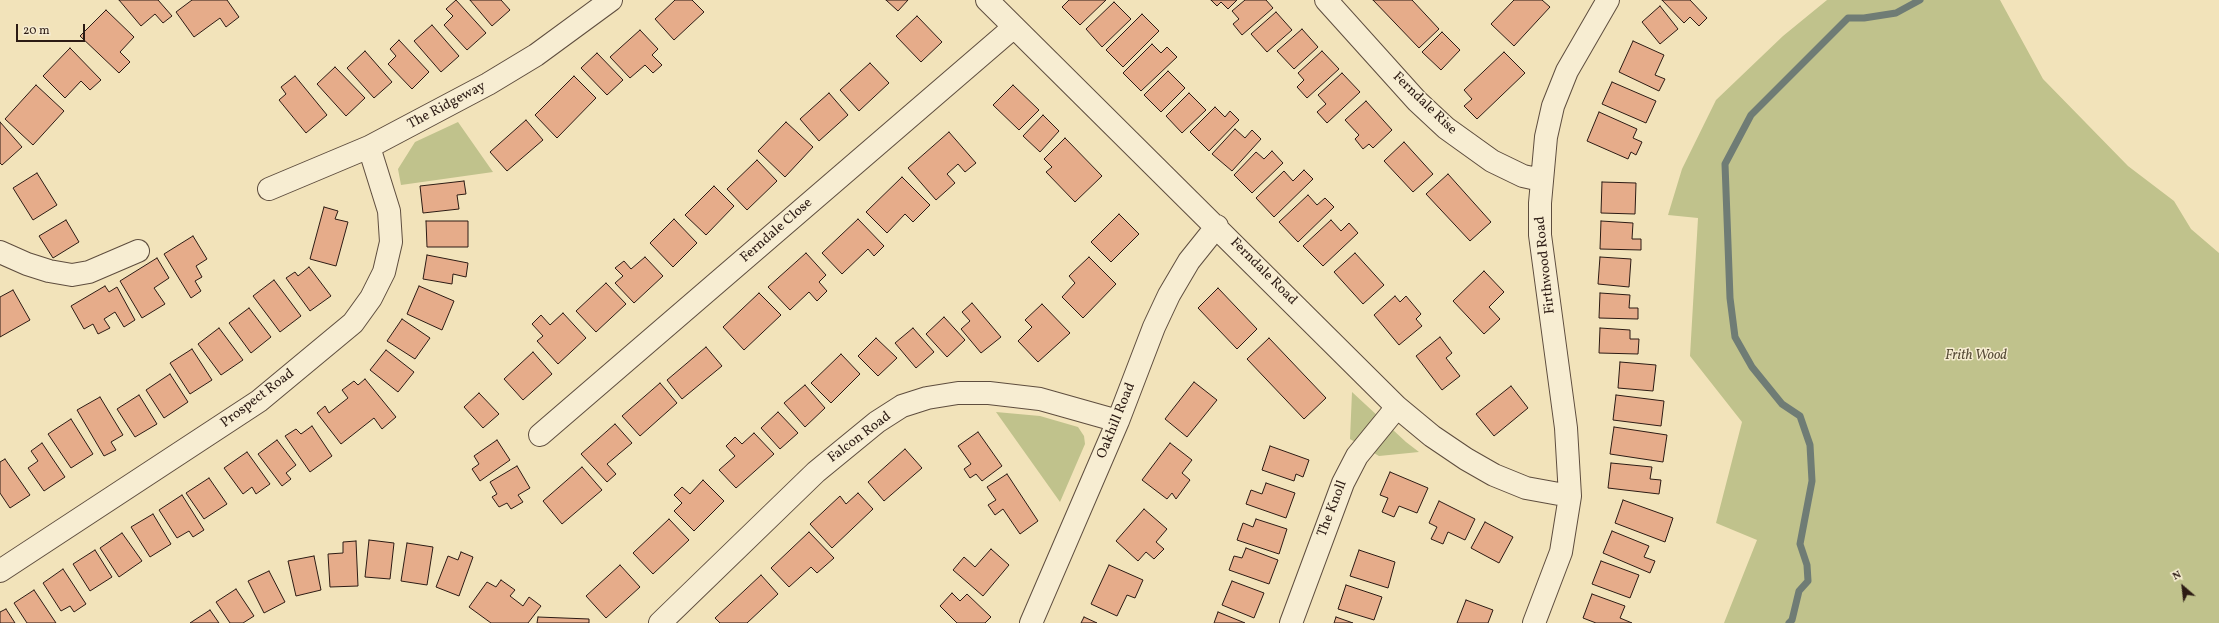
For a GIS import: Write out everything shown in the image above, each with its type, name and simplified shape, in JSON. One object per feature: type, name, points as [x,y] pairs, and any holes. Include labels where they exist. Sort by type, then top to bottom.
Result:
[{"type":"street","name":"The Ridgeway","points":[[269,189],[369,147],[474,91],[536,55],[611,0]]},
{"type":"street","name":"Ferndale Road","points":[[987,0],[1217,226],[1397,407],[1432,436],[1466,459],[1494,475],[1526,488],[1570,496]]},
{"type":"street","name":"Ferndale Rise","points":[[1326,0],[1417,101],[1446,128],[1492,162],[1524,176],[1542,180]]},
{"type":"street","name":"Firthwood Road","points":[[1534,623],[1561,552],[1570,496],[1566,428],[1540,235],[1542,180],[1546,136],[1553,106],[1568,71],[1608,0]]},
{"type":"street","name":"Ferndale Close","points":[[540,435],[1014,27]]},
{"type":"street","name":"Prospect Road","points":[[0,571],[259,401],[354,323],[371,298],[384,272],[391,242],[389,211],[369,147]]},
{"type":"street","name":"Oakhill Road","points":[[1031,623],[1118,421],[1154,327],[1169,294],[1189,261],[1217,226]]},
{"type":"street","points":[[0,252],[41,269],[72,275],[89,272],[138,251]]},
{"type":"street","name":"Falcon Road","points":[[660,623],[816,472],[871,426],[902,406],[927,398],[958,393],[989,393],[1040,399],[1118,421]]},
{"type":"street","name":"The Knoll","points":[[1291,623],[1343,483],[1357,456],[1397,407]]},
{"type":"green space","name":"Frith Wood","points":[[1827,0],[2000,0],[2043,79],[2128,166],[2174,201],[2191,229],[2219,253],[2219,623],[1724,623],[1757,540],[1716,523],[1742,422],[1690,356],[1698,218],[1668,215],[1682,169],[1716,100],[1783,36]]},
{"type":"green space","points":[[458,122],[493,172],[401,185],[398,169],[415,142]]},
{"type":"green space","points":[[1352,392],[1406,442],[1419,452],[1379,456],[1350,439]]},
{"type":"green space","points":[[996,412],[1040,416],[1078,427],[1084,436],[1085,444],[1060,502]]},
{"type":"building","points":[[119,0],[158,0],[172,16],[163,23],[155,14],[141,26]]},
{"type":"building","points":[[192,0],[227,0],[239,17],[226,27],[220,18],[194,37],[176,12]]},
{"type":"building","points":[[456,0],[486,33],[467,50],[444,25],[453,16],[446,9]]},
{"type":"building","points":[[470,0],[501,0],[510,10],[492,26]]},
{"type":"building","points":[[675,0],[692,0],[704,12],[674,40],[655,19]]},
{"type":"building","points":[[886,0],[908,0],[898,11]]},
{"type":"building","points":[[1069,0],[1106,0],[1080,25],[1062,7]]},
{"type":"building","points":[[1211,0],[1237,0],[1228,9],[1221,2],[1217,6]]},
{"type":"building","points":[[1245,0],[1266,0],[1273,8],[1242,35],[1233,24],[1239,19],[1232,11]]},
{"type":"building","points":[[1373,0],[1412,0],[1439,29],[1419,48]]},
{"type":"building","points":[[1514,0],[1542,0],[1550,7],[1514,46],[1491,24]]},
{"type":"building","points":[[1662,0],[1690,0],[1707,18],[1699,26],[1690,17],[1684,23]]},
{"type":"building","points":[[1114,2],[1131,19],[1102,47],[1086,29]]},
{"type":"building","points":[[1660,6],[1678,29],[1660,44],[1642,22]]},
{"type":"building","points":[[106,10],[134,37],[120,52],[130,62],[119,73],[80,36]]},
{"type":"building","points":[[1276,12],[1292,30],[1267,52],[1251,34]]},
{"type":"building","points":[[1142,14],[1159,31],[1123,67],[1106,50]]},
{"type":"building","points":[[917,16],[942,42],[921,62],[896,36]]},
{"type":"building","points":[[432,25],[459,56],[441,72],[414,41]]},
{"type":"building","points":[[1302,29],[1318,47],[1294,69],[1277,51]]},
{"type":"building","points":[[640,30],[658,49],[652,55],[662,65],[653,73],[645,65],[630,78],[610,57]]},
{"type":"building","points":[[1442,32],[1460,50],[1441,70],[1422,52]]},
{"type":"building","points":[[399,40],[429,72],[412,89],[388,64],[396,56],[390,49]]},
{"type":"building","points":[[1633,41],[1664,55],[1655,75],[1665,79],[1659,91],[1619,72]]},
{"type":"building","points":[[1152,44],[1161,53],[1167,47],[1177,57],[1141,91],[1123,73]]},
{"type":"building","points":[[70,48],[101,80],[90,90],[81,81],[65,98],[43,76]]},
{"type":"building","points":[[365,51],[392,82],[374,98],[347,68]]},
{"type":"building","points":[[1322,51],[1339,69],[1307,98],[1297,87],[1304,80],[1298,73]]},
{"type":"building","points":[[1504,52],[1525,73],[1477,119],[1464,106],[1472,99],[1464,90]]},
{"type":"building","points":[[597,53],[623,80],[607,95],[581,68]]},
{"type":"building","points":[[870,63],[889,83],[859,111],[840,90]]},
{"type":"building","points":[[335,67],[365,98],[346,116],[317,84]]},
{"type":"building","points":[[1168,71],[1185,88],[1161,112],[1144,95]]},
{"type":"building","points":[[1342,73],[1360,92],[1327,123],[1317,112],[1326,104],[1318,95]]},
{"type":"building","points":[[295,76],[327,115],[306,133],[279,100],[286,94],[281,87]]},
{"type":"building","points":[[574,76],[596,98],[557,138],[535,115]]},
{"type":"building","points":[[1612,82],[1656,101],[1646,123],[1602,104]]},
{"type":"building","points":[[36,85],[64,111],[33,145],[5,119]]},
{"type":"building","points":[[1013,85],[1039,110],[1019,130],[993,105]]},
{"type":"building","points":[[829,93],[848,115],[819,141],[800,119]]},
{"type":"building","points":[[1189,93],[1206,110],[1182,133],[1166,116]]},
{"type":"building","points":[[1366,101],[1392,130],[1373,148],[1369,144],[1363,149],[1355,139],[1359,135],[1345,120]]},
{"type":"building","points":[[1215,107],[1225,117],[1230,111],[1239,120],[1209,151],[1190,132]]},
{"type":"building","points":[[1599,112],[1637,129],[1633,138],[1642,142],[1636,155],[1631,152],[1628,159],[1587,141]]},
{"type":"building","points":[[1043,115],[1059,131],[1040,152],[1023,136]]},
{"type":"building","points":[[526,120],[543,140],[507,171],[490,152]]},
{"type":"building","points":[[0,122],[22,147],[2,165],[0,163]]},
{"type":"building","points":[[786,122],[813,147],[785,177],[758,151]]},
{"type":"building","points":[[1235,129],[1245,138],[1252,130],[1261,139],[1232,171],[1212,154]]},
{"type":"building","points":[[949,132],[976,163],[965,172],[958,164],[947,174],[955,183],[936,200],[908,168]]},
{"type":"building","points":[[1065,138],[1102,176],[1075,202],[1046,172],[1052,167],[1044,159]]},
{"type":"building","points":[[1404,142],[1433,174],[1413,192],[1384,161]]},
{"type":"building","points":[[1272,151],[1283,163],[1252,193],[1234,175],[1256,152],[1264,159]]},
{"type":"building","points":[[757,160],[777,181],[747,210],[727,189]]},
{"type":"building","points":[[1304,170],[1313,179],[1274,217],[1256,198],[1284,171],[1293,181]]},
{"type":"building","points":[[37,173],[57,205],[33,220],[13,188]]},
{"type":"building","points":[[1448,174],[1491,222],[1470,241],[1426,194]]},
{"type":"building","points":[[902,177],[930,205],[913,222],[905,214],[887,233],[866,212]]},
{"type":"building","points":[[464,181],[466,194],[457,195],[459,209],[423,213],[420,186]]},
{"type":"building","points":[[1602,182],[1636,183],[1635,214],[1601,213]]},
{"type":"building","points":[[714,186],[734,206],[706,235],[685,215]]},
{"type":"building","points":[[1308,195],[1317,205],[1325,198],[1334,207],[1298,242],[1279,222]]},
{"type":"building","points":[[324,207],[338,211],[335,219],[348,222],[336,266],[310,259]]},
{"type":"building","points":[[1119,214],[1139,234],[1111,262],[1091,242]]},
{"type":"building","points":[[674,219],[697,243],[673,267],[650,243]]},
{"type":"building","points":[[858,219],[884,246],[874,256],[868,249],[842,274],[822,253]]},
{"type":"building","points":[[66,220],[79,242],[53,258],[39,236]]},
{"type":"building","points":[[1331,220],[1341,231],[1349,223],[1358,233],[1323,266],[1303,246]]},
{"type":"building","points":[[426,221],[468,221],[468,247],[427,247]]},
{"type":"building","points":[[1601,221],[1633,223],[1632,239],[1641,239],[1641,250],[1600,249]]},
{"type":"building","points":[[193,236],[207,259],[196,266],[202,277],[195,281],[201,291],[191,298],[164,254]]},
{"type":"building","points":[[806,253],[826,275],[819,282],[827,291],[817,301],[809,292],[790,310],[768,287]]},
{"type":"building","points":[[1355,253],[1384,285],[1363,304],[1334,272]]},
{"type":"building","points":[[427,255],[468,263],[466,277],[453,274],[452,284],[423,279]]},
{"type":"building","points":[[645,257],[663,276],[634,303],[615,283],[623,276],[615,268],[624,261],[631,269]]},
{"type":"building","points":[[1089,257],[1116,284],[1083,318],[1062,297],[1075,283],[1069,276]]},
{"type":"building","points":[[1600,257],[1631,259],[1629,287],[1598,284]]},
{"type":"building","points":[[157,258],[169,278],[154,288],[165,304],[142,318],[120,281]]},
{"type":"building","points":[[309,267],[331,296],[310,311],[286,278],[295,272],[298,276]]},
{"type":"building","points":[[1484,271],[1504,292],[1489,307],[1500,319],[1484,334],[1453,301]]},
{"type":"building","points":[[274,280],[301,316],[280,332],[253,296]]},
{"type":"building","points":[[606,283],[626,304],[596,332],[576,311]]},
{"type":"building","points":[[105,286],[109,292],[117,287],[135,320],[124,327],[115,312],[104,319],[110,328],[98,334],[93,324],[84,329],[71,306]]},
{"type":"building","points":[[419,286],[454,301],[442,330],[407,314]]},
{"type":"building","points":[[1218,288],[1257,329],[1237,349],[1198,308]]},
{"type":"building","points":[[13,290],[30,320],[0,337],[0,297]]},
{"type":"building","points":[[759,293],[781,315],[744,350],[723,327]]},
{"type":"building","points":[[1600,293],[1630,295],[1629,308],[1638,308],[1638,319],[1599,318]]},
{"type":"building","points":[[1395,296],[1400,302],[1406,296],[1421,314],[1416,319],[1422,326],[1399,345],[1374,315]]},
{"type":"building","points":[[972,303],[1001,337],[981,353],[961,329],[970,321],[962,312]]},
{"type":"building","points":[[1042,304],[1070,333],[1038,362],[1018,341],[1032,327],[1025,320]]},
{"type":"building","points":[[249,308],[271,337],[251,353],[229,323]]},
{"type":"building","points":[[563,313],[586,338],[558,364],[537,341],[543,336],[532,324],[541,315],[550,325]]},
{"type":"building","points":[[944,317],[965,340],[947,357],[926,334]]},
{"type":"building","points":[[402,319],[430,338],[415,359],[387,341]]},
{"type":"building","points":[[219,328],[243,360],[221,375],[198,344]]},
{"type":"building","points":[[913,328],[934,352],[916,368],[895,343]]},
{"type":"building","points":[[1600,328],[1630,330],[1630,339],[1639,339],[1638,354],[1599,353]]},
{"type":"building","points":[[1440,337],[1452,353],[1446,358],[1460,376],[1442,390],[1416,356]]},
{"type":"building","points":[[876,338],[897,358],[878,376],[858,356]]},
{"type":"building","points":[[1269,338],[1326,398],[1304,419],[1247,359]]},
{"type":"building","points":[[706,347],[722,366],[682,399],[667,380]]},
{"type":"building","points":[[192,349],[212,380],[190,394],[170,363]]},
{"type":"building","points":[[386,350],[414,372],[398,392],[370,370]]},
{"type":"building","points":[[533,352],[552,374],[523,400],[504,379]]},
{"type":"building","points":[[841,354],[860,374],[831,403],[811,383]]},
{"type":"building","points":[[1620,362],[1656,365],[1653,391],[1618,388]]},
{"type":"building","points":[[170,374],[188,402],[164,418],[146,390]]},
{"type":"building","points":[[365,379],[396,417],[382,429],[374,418],[341,444],[317,413],[325,406],[329,413],[348,398],[342,390],[354,381],[358,385]]},
{"type":"building","points":[[1194,382],[1217,400],[1187,437],[1165,419]]},
{"type":"building","points":[[660,383],[677,403],[640,436],[622,416]]},
{"type":"building","points":[[805,385],[825,408],[805,427],[784,403]]},
{"type":"building","points":[[1511,386],[1528,408],[1494,436],[1476,414]]},
{"type":"building","points":[[479,393],[499,414],[483,428],[464,407]]},
{"type":"building","points":[[139,395],[157,424],[135,437],[117,409]]},
{"type":"building","points":[[1616,395],[1664,401],[1661,426],[1613,420]]},
{"type":"building","points":[[100,397],[123,435],[111,442],[116,450],[104,456],[77,410]]},
{"type":"building","points":[[778,412],[798,433],[780,449],[761,428]]},
{"type":"building","points":[[71,419],[93,454],[71,468],[48,434]]},
{"type":"building","points":[[615,424],[632,443],[607,464],[616,474],[607,482],[581,454]]},
{"type":"building","points":[[312,426],[332,456],[310,472],[285,436],[296,429],[301,434]]},
{"type":"building","points":[[1614,427],[1667,435],[1663,462],[1610,454]]},
{"type":"building","points":[[978,432],[1002,466],[982,481],[976,474],[970,478],[964,469],[971,464],[958,446]]},
{"type":"building","points":[[754,433],[774,454],[736,488],[719,470],[735,456],[726,446],[735,437],[742,444]]},
{"type":"building","points":[[277,440],[296,465],[286,473],[291,479],[282,486],[258,454]]},
{"type":"building","points":[[497,440],[510,460],[480,481],[472,469],[479,464],[474,456]]},
{"type":"building","points":[[42,443],[65,477],[44,491],[28,468],[38,461],[31,451]]},
{"type":"building","points":[[1170,443],[1192,460],[1182,473],[1190,480],[1176,499],[1172,493],[1167,499],[1142,480]]},
{"type":"building","points":[[1270,446],[1309,460],[1303,477],[1296,474],[1294,481],[1262,470]]},
{"type":"building","points":[[905,449],[922,468],[884,501],[868,482]]},
{"type":"building","points":[[247,452],[270,484],[256,494],[252,487],[243,494],[224,468]]},
{"type":"building","points":[[5,459],[30,495],[10,508],[0,493],[0,462]]},
{"type":"building","points":[[1611,463],[1652,467],[1650,479],[1661,480],[1659,494],[1608,488]]},
{"type":"building","points":[[517,466],[530,488],[518,495],[523,502],[511,509],[507,503],[499,507],[492,497],[497,494],[490,482]]},
{"type":"building","points":[[582,467],[602,490],[562,524],[543,501]]},
{"type":"building","points":[[1390,472],[1428,488],[1417,513],[1399,506],[1394,517],[1382,512],[1388,498],[1380,495]]},
{"type":"building","points":[[1007,474],[1038,521],[1020,534],[1003,509],[995,515],[988,505],[996,500],[987,487]]},
{"type":"building","points":[[209,478],[227,504],[204,519],[186,493]]},
{"type":"building","points":[[703,480],[724,501],[694,531],[674,511],[682,503],[674,495],[682,487],[690,494]]},
{"type":"building","points":[[1266,483],[1295,493],[1286,518],[1246,504],[1251,490],[1262,494]]},
{"type":"building","points":[[858,493],[873,509],[832,548],[810,524],[840,496],[846,504]]},
{"type":"building","points":[[182,495],[204,530],[193,537],[189,531],[177,538],[159,510]]},
{"type":"building","points":[[1623,500],[1673,518],[1665,542],[1615,523]]},
{"type":"building","points":[[1439,501],[1475,519],[1465,540],[1448,532],[1443,544],[1431,539],[1437,527],[1429,523]]},
{"type":"building","points":[[1144,509],[1167,529],[1156,542],[1164,549],[1154,559],[1146,552],[1138,561],[1116,541]]},
{"type":"building","points":[[153,514],[171,544],[150,557],[131,527]]},
{"type":"building","points":[[669,519],[689,540],[653,574],[633,553]]},
{"type":"building","points":[[1256,519],[1287,529],[1279,554],[1237,540],[1243,523],[1253,527]]},
{"type":"building","points":[[1485,522],[1513,537],[1499,563],[1471,548]]},
{"type":"building","points":[[1612,531],[1649,546],[1644,557],[1655,561],[1650,573],[1603,553]]},
{"type":"building","points":[[809,532],[834,558],[817,573],[811,567],[789,587],[771,568]]},
{"type":"building","points":[[122,533],[142,561],[119,577],[100,548]]},
{"type":"building","points":[[369,540],[394,543],[390,579],[365,577]]},
{"type":"building","points":[[356,541],[358,586],[330,587],[328,554],[343,553],[343,542]]},
{"type":"building","points":[[407,543],[433,547],[427,585],[401,581]]},
{"type":"building","points":[[1246,548],[1278,560],[1269,584],[1229,570],[1234,556],[1242,558]]},
{"type":"building","points":[[991,549],[1009,565],[983,596],[953,570],[964,557],[975,567]]},
{"type":"building","points":[[95,550],[112,577],[90,591],[73,564]]},
{"type":"building","points":[[1359,550],[1395,562],[1388,588],[1350,576]]},
{"type":"building","points":[[461,552],[473,557],[459,596],[436,587],[448,556],[458,560]]},
{"type":"building","points":[[314,556],[321,590],[296,596],[288,561]]},
{"type":"building","points":[[1601,561],[1639,575],[1630,598],[1592,584]]},
{"type":"building","points":[[620,565],[640,587],[606,618],[586,596]]},
{"type":"building","points":[[1109,565],[1143,580],[1135,598],[1127,595],[1117,616],[1091,604]]},
{"type":"building","points":[[63,569],[86,604],[74,612],[70,606],[61,611],[43,583]]},
{"type":"building","points":[[269,571],[285,602],[264,613],[248,581]]},
{"type":"building","points":[[761,575],[778,594],[747,623],[720,623],[715,618]]},
{"type":"building","points":[[501,580],[515,590],[510,596],[523,606],[529,597],[541,606],[528,623],[491,623],[469,607],[487,582],[496,587]]},
{"type":"building","points":[[1232,581],[1264,593],[1254,618],[1222,605]]},
{"type":"building","points":[[1346,585],[1382,597],[1374,620],[1338,609]]},
{"type":"building","points":[[236,589],[254,616],[243,623],[230,623],[216,602]]},
{"type":"building","points":[[34,590],[56,623],[27,623],[14,603]]},
{"type":"building","points":[[952,593],[960,601],[967,594],[991,617],[985,623],[957,623],[940,606]]},
{"type":"building","points":[[1592,594],[1625,606],[1620,618],[1632,623],[1596,623],[1583,618]]},
{"type":"building","points":[[1466,600],[1493,610],[1488,623],[1457,623]]},
{"type":"building","points":[[6,609],[15,623],[0,623],[0,612]]},
{"type":"building","points":[[210,610],[219,623],[190,623]]},
{"type":"building","points":[[1218,612],[1245,623],[1214,623]]},
{"type":"building","points":[[538,617],[589,619],[589,623],[537,623]]},
{"type":"building","points":[[1084,617],[1097,623],[1081,623]]},
{"type":"building","points":[[1336,617],[1353,623],[1334,623]]},
{"type":"waterway","points":[[1789,623],[1792,620],[1799,591],[1808,581],[1807,565],[1800,544],[1812,481],[1810,445],[1800,416],[1782,404],[1752,367],[1735,337],[1730,298],[1725,164],[1751,115],[1848,18],[1864,18],[1896,13],[1920,0]]}]
